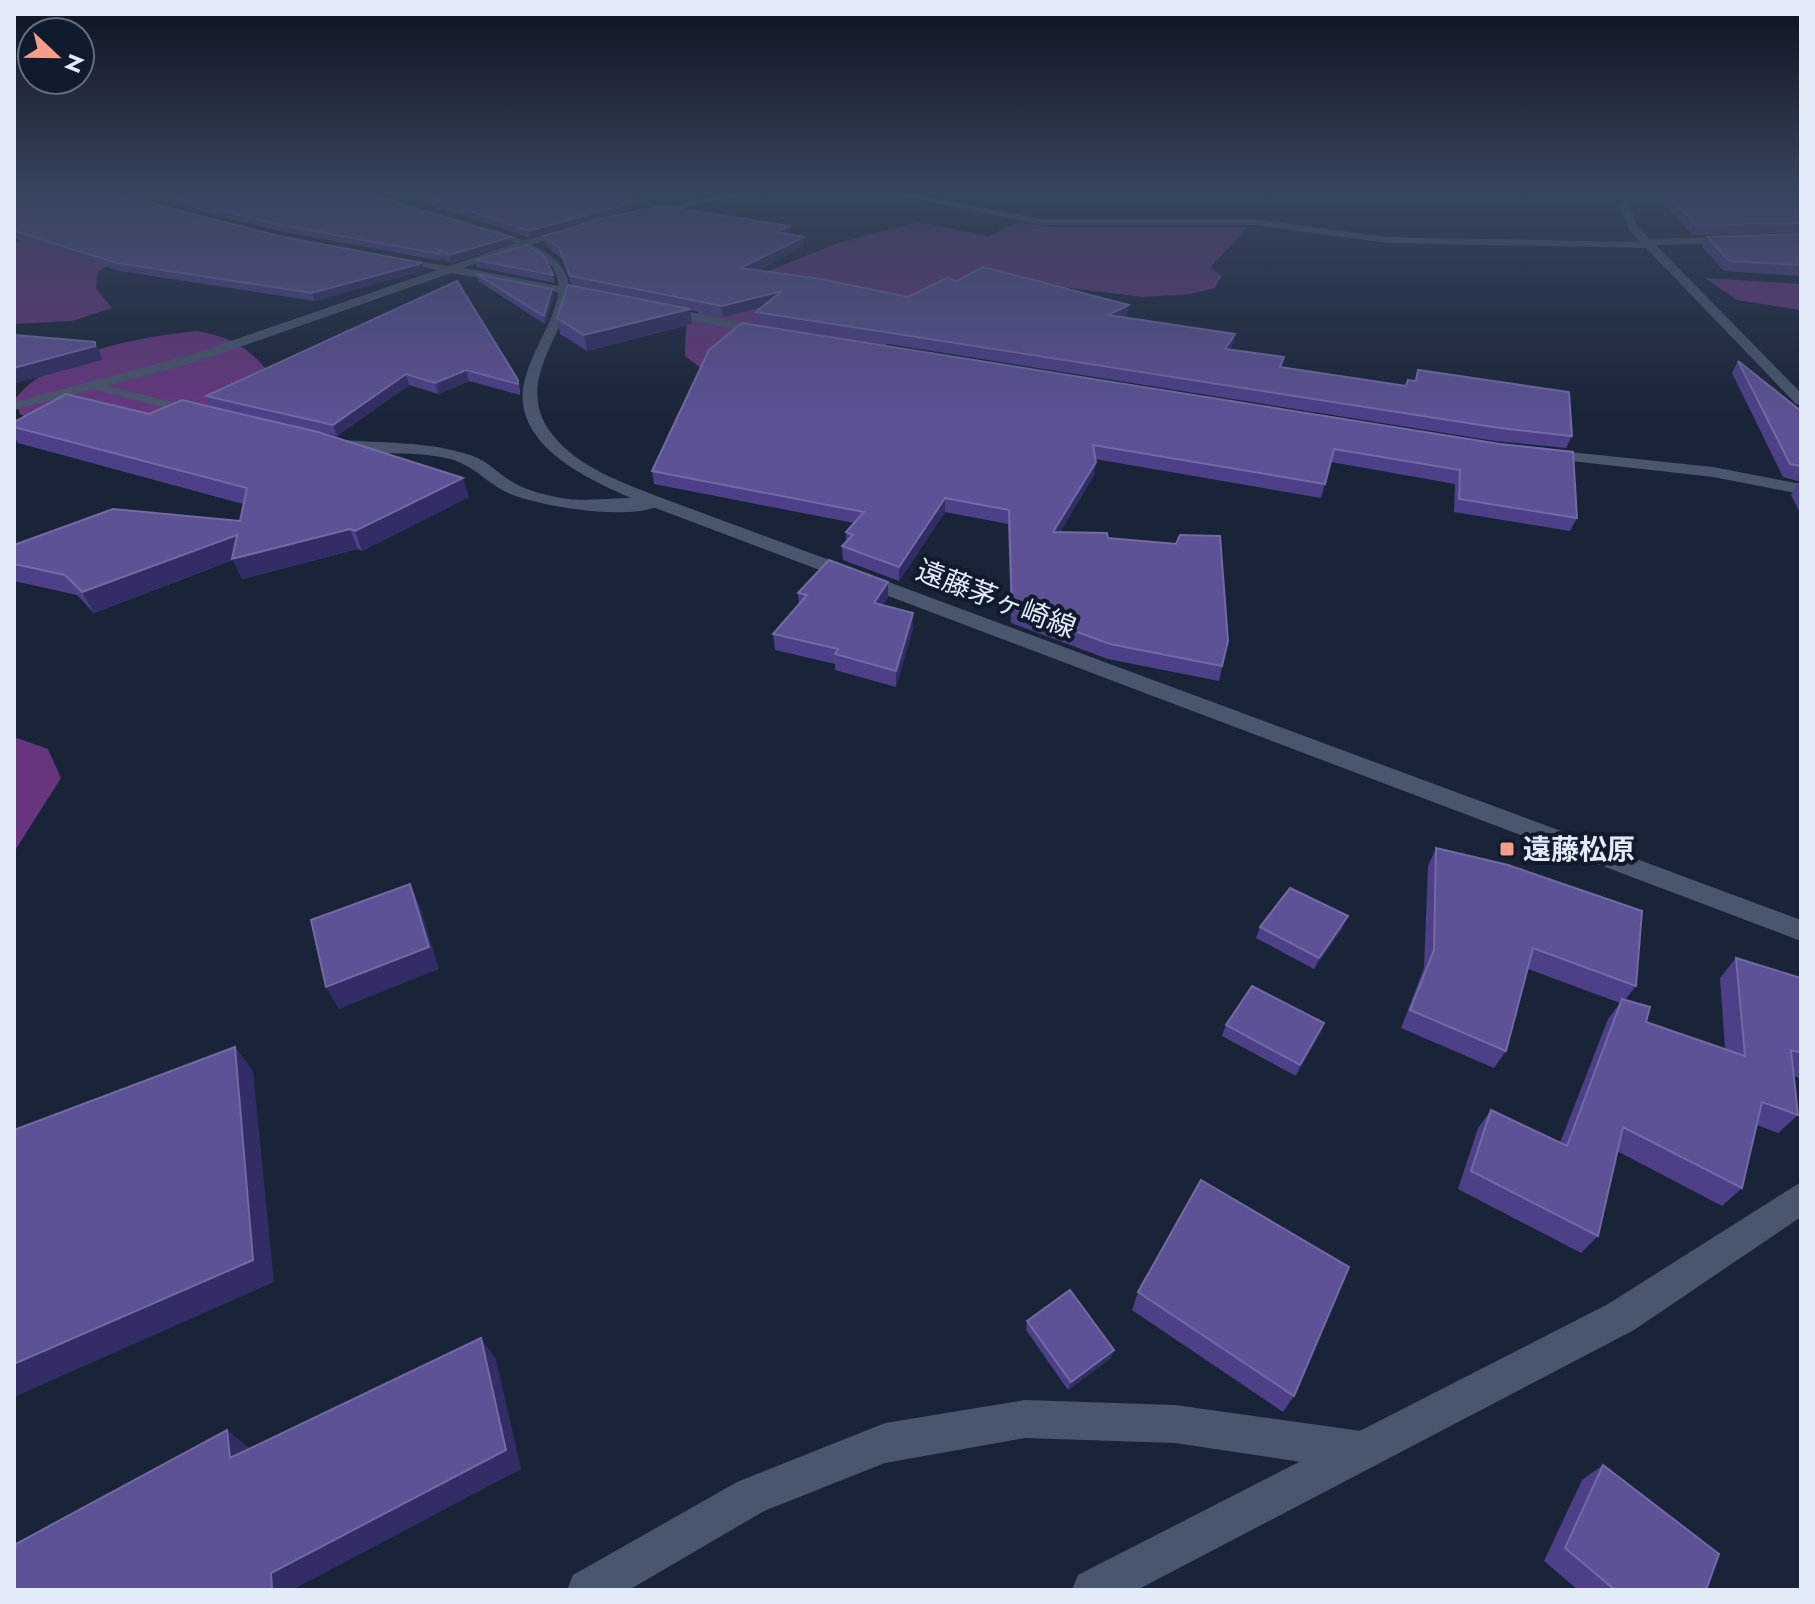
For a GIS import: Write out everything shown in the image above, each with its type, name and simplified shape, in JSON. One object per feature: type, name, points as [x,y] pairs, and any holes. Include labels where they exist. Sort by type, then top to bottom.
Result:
[{"type":"street","points":[[14,406],[96,387],[195,358],[453,269],[611,300]]},
{"type":"street","points":[[561,269],[565,290]]},
{"type":"street","points":[[1671,269],[1801,401]]},
{"type":"street","name":"遠藤茅ヶ崎線","points":[[565,290],[529,391],[544,435],[580,469],[656,502],[1801,931]]},
{"type":"street","points":[[642,306],[780,335]]},
{"type":"street","points":[[96,387],[218,418]]},
{"type":"street","points":[[320,442],[425,450],[465,459],[495,474],[515,490],[557,503],[603,509],[656,502]]},
{"type":"street","points":[[1526,452],[1713,472],[1801,489]]},
{"type":"street","points":[[1093,1590],[1621,1317],[1801,1198]]},
{"type":"street","points":[[588,1590],[751,1496],[885,1443],[1025,1419],[1175,1424],[1361,1451]]},
{"type":"shaded area","points":[[14,269],[102,269],[98,272],[96,289],[112,308],[72,321],[14,324]]},
{"type":"shaded area","points":[[774,269],[1211,269],[1222,276],[1215,288],[1190,294],[1142,297],[1054,286],[923,323],[830,377],[728,388],[685,356],[686,320]]},
{"type":"shaded area","points":[[1705,278],[1801,284],[1801,310],[1737,300]]},
{"type":"shaded area","points":[[197,331],[237,344],[283,388],[261,411],[41,424],[20,414],[15,399],[51,369],[74,358],[124,343]]},
{"type":"shaded area","points":[[14,739],[48,749],[61,778],[14,852]]},
{"type":"building","points":[[155,269],[401,269],[312,293]]},
{"type":"building","points":[[521,269],[550,269],[553,275]]},
{"type":"building","points":[[567,269],[746,269],[821,279],[908,297],[947,278],[957,281],[980,269],[990,269],[1129,305],[1108,315],[1235,334],[1225,349],[1284,357],[1280,367],[1406,386],[1408,380],[1416,381],[1418,370],[1569,392],[1572,436],[1500,428],[756,312],[782,291],[722,306],[570,276]]},
{"type":"building","points":[[476,274],[552,289],[544,316]]},
{"type":"building","points":[[457,281],[518,384],[466,370],[435,383],[406,374],[333,425],[206,396]]},
{"type":"building","points":[[568,285],[690,309],[584,335],[557,318]]},
{"type":"building","points":[[742,323],[1500,444],[1573,452],[1577,518],[1459,499],[1460,470],[1334,449],[1325,484],[1093,445],[1096,462],[1053,532],[1107,533],[1108,538],[1176,544],[1180,535],[1220,536],[1228,641],[1222,666],[1110,644],[1012,608],[1009,510],[945,498],[899,567],[842,546],[853,535],[846,532],[864,512],[652,471],[709,350]]},
{"type":"building","points":[[14,335],[95,342],[95,346],[14,368]]},
{"type":"building","points":[[1738,361],[1801,411],[1801,466],[1790,464]]},
{"type":"building","points":[[66,394],[149,414],[182,400],[318,432],[463,478],[355,531],[350,529],[232,559],[237,535],[82,592],[65,575],[14,564],[14,545],[113,509],[240,521],[247,488],[14,427],[14,422]]},
{"type":"building","points":[[829,560],[888,582],[874,603],[913,613],[896,671],[835,654],[838,649],[773,634],[807,595],[798,593]]},
{"type":"building","points":[[1436,848],[1508,865],[1642,911],[1636,986],[1533,948],[1506,1051],[1410,1010],[1434,950]]},
{"type":"building","points":[[410,884],[429,947],[326,987],[311,920]]},
{"type":"building","points":[[1290,888],[1348,916],[1319,958],[1260,927]]},
{"type":"building","points":[[1736,958],[1801,978],[1801,1053],[1791,1050],[1798,1115],[1762,1102],[1742,1188],[1623,1127],[1598,1236],[1471,1171],[1491,1110],[1567,1146],[1622,999],[1650,1007],[1646,1022],[1745,1056]]},
{"type":"building","points":[[1252,986],[1324,1023],[1300,1065],[1226,1025]]},
{"type":"building","points":[[235,1047],[253,1260],[14,1364],[14,1130]]},
{"type":"building","points":[[1201,1180],[1349,1267],[1294,1396],[1138,1292]]},
{"type":"building","points":[[1070,1290],[1114,1350],[1071,1382],[1027,1321]]},
{"type":"building","points":[[481,1338],[506,1450],[271,1573],[272,1590],[14,1590],[14,1545],[227,1430],[230,1458]]},
{"type":"building","points":[[1603,1465],[1719,1554],[1706,1590],[1615,1590],[1565,1548]]},
{"type":"place","name":"遠藤松原","points":[[1507,849]]}]
